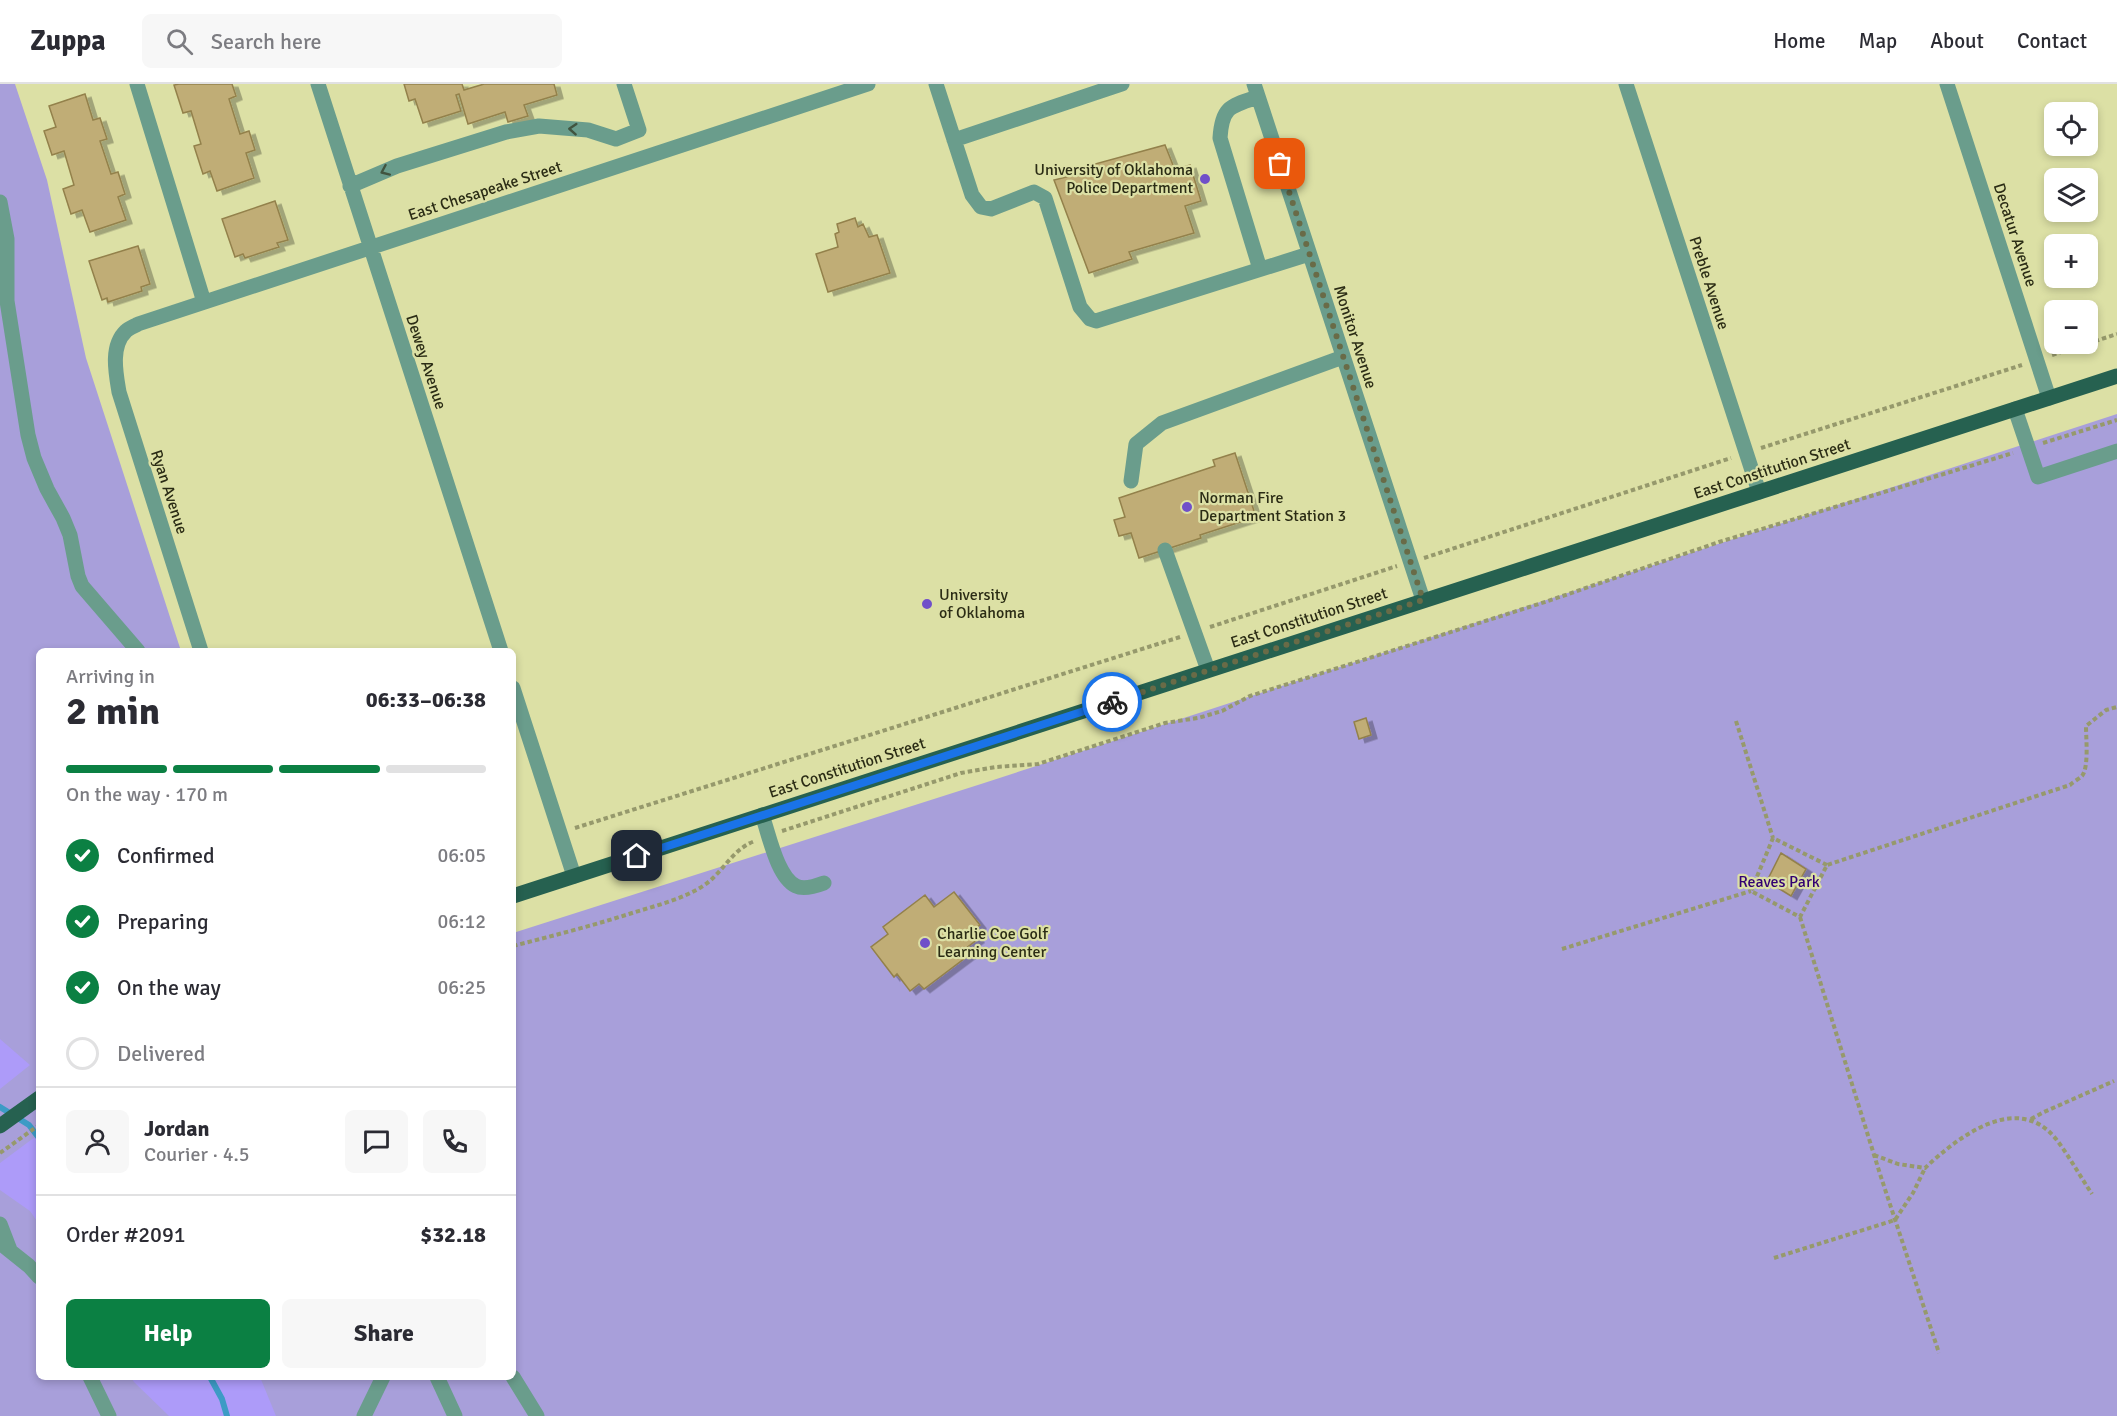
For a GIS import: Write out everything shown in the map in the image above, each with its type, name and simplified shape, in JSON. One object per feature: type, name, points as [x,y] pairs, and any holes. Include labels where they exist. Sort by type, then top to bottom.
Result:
[{"type":"main road","name":"East Constitution Street","points":[[516,895],[2117,376]]},
{"type":"main road","points":[[0,1126],[36,1100]]},
{"type":"street","points":[[137,84],[204,302]]},
{"type":"street","name":"Dewey Avenue","points":[[318,84],[500,648]]},
{"type":"street","points":[[350,186],[397,166],[506,132],[539,126],[588,130],[616,139],[629,135],[639,130],[624,84]]},
{"type":"street","name":"East Chesapeake Street","points":[[119,342],[125,332],[138,324],[868,84]]},
{"type":"street","points":[[936,84],[972,195],[981,207],[991,209],[1034,192],[1046,198],[1080,307],[1090,319],[1096,321],[1309,254]]},
{"type":"street","points":[[954,140],[1122,84]]},
{"type":"street","name":"Preble Avenue","points":[[1626,84],[1759,492]]},
{"type":"street","name":"Decatur Avenue","points":[[1947,84],[2049,398]]},
{"type":"street","points":[[1256,90],[1233,105],[1221,119],[1220,138],[1260,269]]},
{"type":"street","name":"Monitor Avenue","points":[[1256,90],[1423,600]]},
{"type":"street","points":[[629,135],[638,160]]},
{"type":"street","points":[[0,202],[6,228],[7,301],[11,335],[34,458],[70,535],[82,586],[135,648]]},
{"type":"street","name":"Ryan Avenue","points":[[119,342],[116,353],[119,392],[200,648]]},
{"type":"street","points":[[1131,481],[1136,444],[1162,423],[1343,357]]},
{"type":"street","points":[[2014,409],[2038,477],[2117,451]]},
{"type":"street","points":[[1166,550],[1208,670]]},
{"type":"street","points":[[516,697],[574,876]]},
{"type":"street","points":[[762,815],[782,872],[789,881],[798,887],[824,883]]},
{"type":"street","points":[[0,1224],[5,1246],[36,1274]]},
{"type":"street","points":[[91,1380],[109,1416]]},
{"type":"street","points":[[364,1416],[382,1380]]},
{"type":"street","points":[[438,1380],[455,1416]]},
{"type":"street","points":[[515,1380],[537,1416]]},
{"type":"path","points":[[560,833],[904,725],[2117,334]]},
{"type":"path","points":[[516,945],[578,930],[671,901],[703,885],[746,844],[769,835],[961,773],[996,767],[1038,764],[1165,723],[1198,718],[1222,711],[1250,696],[1548,601],[1662,560],[2117,420]]},
{"type":"path","points":[[1773,838],[1827,864],[2070,785],[2082,776],[2087,764],[2086,726],[2106,710],[2117,707]]},
{"type":"path","points":[[1736,721],[1773,838],[1750,891]]},
{"type":"path","points":[[1827,864],[1800,917],[1874,1155],[1940,1353]]},
{"type":"path","points":[[1562,949],[1750,891],[1800,917]]},
{"type":"path","points":[[2031,1119],[2114,1081]]},
{"type":"path","points":[[1774,1258],[1895,1220],[1913,1193],[1925,1168],[1961,1138],[1988,1124],[2016,1117],[2031,1119],[2055,1138],[2092,1194]]},
{"type":"path","points":[[0,1153],[36,1127]]},
{"type":"path","points":[[1874,1155],[1898,1164],[1925,1168]]},
{"type":"green space","name":"Reaves Park","points":[[0,84],[15,84],[47,180],[86,358],[180,648],[36,648],[36,1380],[516,1380],[516,932],[981,784],[2117,414],[2117,1416],[0,1416]]},
{"type":"shaded area","points":[[0,1039],[30,1065],[0,1089]]},
{"type":"shaded area","points":[[36,1136],[36,1220],[30,1211],[0,1190],[0,1163]]},
{"type":"shaded area","points":[[133,1380],[261,1380],[276,1416],[169,1416]]},
{"type":"building","points":[[232,84],[236,96],[229,99],[240,134],[249,131],[255,150],[246,153],[254,178],[217,191],[210,171],[203,174],[194,146],[201,144],[191,111],[183,113],[174,85]]},
{"type":"building","points":[[404,84],[462,84],[464,90],[484,84],[554,84],[557,95],[524,105],[528,116],[508,122],[505,112],[468,124],[459,94],[456,95],[461,111],[423,123],[415,99],[409,101]]},
{"type":"building","points":[[85,94],[93,120],[100,118],[107,139],[100,141],[111,174],[118,172],[125,194],[118,197],[126,220],[90,232],[82,210],[71,214],[63,189],[74,185],[64,151],[52,155],[44,131],[56,127],[49,106]]},
{"type":"building","name":"University of Oklahoma Police Department","points":[[1165,145],[1175,170],[1190,165],[1201,201],[1185,206],[1194,233],[1129,252],[1132,259],[1089,273],[1054,180],[1095,170],[1095,164]]},
{"type":"building","points":[[275,201],[288,240],[277,243],[279,247],[245,258],[243,254],[235,257],[222,219]]},
{"type":"building","points":[[855,218],[858,227],[863,224],[869,237],[877,235],[890,273],[828,292],[816,254],[838,247],[835,234],[839,232],[837,224]]},
{"type":"building","points":[[138,246],[150,284],[141,287],[142,291],[108,302],[107,298],[102,300],[89,261]]},
{"type":"building","name":"Norman Fire Department Station 3","points":[[1235,453],[1256,517],[1139,558],[1131,533],[1119,536],[1114,520],[1125,517],[1119,498],[1215,466],[1213,460]]},
{"type":"building","points":[[1366,718],[1371,735],[1359,739],[1354,722]]},
{"type":"building","points":[[1781,853],[1806,869],[1791,896],[1767,881]]},
{"type":"building","name":"Charlie Coe Golf Learning Center","points":[[954,892],[980,925],[972,931],[978,939],[965,949],[969,955],[924,989],[919,984],[910,991],[897,974],[894,977],[871,947],[888,934],[883,927],[925,895],[934,907]]},
{"type":"waterway","points":[[0,1107],[29,1125],[36,1134]]},
{"type":"waterway","points":[[212,1380],[222,1399],[227,1416]]},
{"type":"way so far","points":[[1112,702],[1423,600],[1280,164]]},
{"type":"place","name":"University of Oklahoma Police Department","points":[[1205,179]]},
{"type":"place","name":"Norman Fire Department Station 3","points":[[1187,507]]},
{"type":"place","name":"University of Oklahoma","points":[[927,604]]},
{"type":"place","name":"Charlie Coe Golf Learning Center","points":[[925,943]]},
{"type":"route","points":[[637,856],[1112,702]]}]
